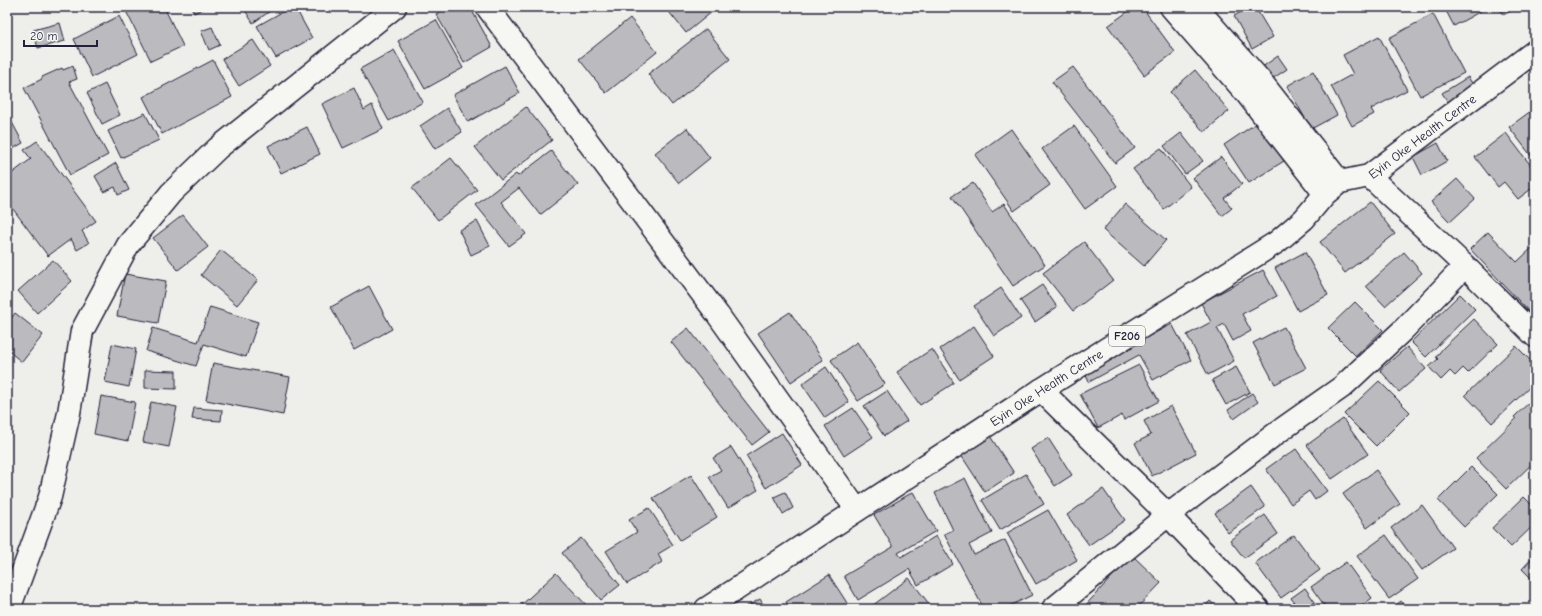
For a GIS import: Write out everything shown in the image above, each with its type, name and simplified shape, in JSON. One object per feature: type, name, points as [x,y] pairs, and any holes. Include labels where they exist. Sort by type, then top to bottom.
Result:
[{"type":"street","points":[[9,609],[50,498],[69,413],[82,331],[128,245],[171,192],[218,148],[395,7]]},
{"type":"street","points":[[487,7],[718,315],[857,510]]},
{"type":"street","points":[[1172,7],[1247,94],[1333,188]]},
{"type":"street","points":[[1196,7],[1260,80],[1333,188]]},
{"type":"street","name":"Eyin Oke Health Centre","points":[[706,609],[1041,390],[1277,242],[1304,219],[1333,188],[1369,176],[1535,51]]},
{"type":"street","points":[[1369,176],[1465,266],[1535,336]]},
{"type":"street","points":[[1053,609],[1168,515],[1278,432],[1342,387],[1402,331],[1465,266]]},
{"type":"street","points":[[1041,390],[1168,515],[1258,609]]},
{"type":"building","points":[[124,7],[164,7],[183,46],[151,61]]},
{"type":"building","points":[[191,7],[207,7],[194,13]]},
{"type":"building","points":[[243,7],[276,7],[253,23]]},
{"type":"building","points":[[291,7],[295,7],[312,38],[276,58],[257,26]]},
{"type":"building","points":[[448,7],[470,7],[492,47],[464,63],[436,14]]},
{"type":"building","points":[[665,7],[718,7],[686,33]]},
{"type":"building","points":[[1134,7],[1142,7],[1175,52],[1144,75],[1108,26]]},
{"type":"building","points":[[1250,7],[1255,7],[1273,37],[1252,49],[1234,16]]},
{"type":"building","points":[[1444,7],[1478,7],[1481,11],[1454,26]]},
{"type":"building","points":[[1499,7],[1519,7],[1503,15]]},
{"type":"building","points":[[1433,14],[1464,73],[1420,96],[1389,38]]},
{"type":"building","points":[[119,16],[138,54],[92,77],[74,39]]},
{"type":"building","points":[[630,18],[657,52],[606,93],[579,59]]},
{"type":"building","points":[[436,20],[463,68],[425,89],[398,41]]},
{"type":"building","points":[[60,23],[65,41],[38,48],[33,30]]},
{"type":"building","points":[[212,27],[220,45],[209,50],[201,31]]},
{"type":"building","points":[[706,29],[730,59],[672,105],[648,74]]},
{"type":"building","points":[[1379,36],[1407,90],[1371,109],[1374,114],[1352,126],[1331,86],[1353,74],[1343,55]]},
{"type":"building","points":[[253,40],[270,66],[239,86],[222,59]]},
{"type":"building","points":[[394,50],[423,102],[389,121],[360,69]]},
{"type":"building","points":[[1278,56],[1287,69],[1266,83],[1258,70]]},
{"type":"building","points":[[213,60],[232,97],[162,134],[143,97]]},
{"type":"building","points":[[73,66],[77,79],[69,82],[108,155],[70,175],[24,88],[42,79],[42,77],[62,68],[63,70]]},
{"type":"building","points":[[505,66],[520,93],[468,122],[453,95]]},
{"type":"building","points":[[1073,67],[1135,148],[1115,163],[1052,82]]},
{"type":"building","points":[[1195,70],[1229,111],[1204,132],[1170,92]]},
{"type":"building","points":[[1313,71],[1337,115],[1311,129],[1287,86]]},
{"type":"building","points":[[1468,77],[1474,86],[1448,102],[1442,93]]},
{"type":"building","points":[[105,84],[120,115],[102,124],[87,93]]},
{"type":"building","points":[[354,88],[364,110],[372,105],[383,129],[343,148],[322,104]]},
{"type":"building","points":[[526,107],[552,140],[501,180],[475,147]]},
{"type":"building","points":[[447,108],[462,132],[435,149],[420,126]]},
{"type":"building","points":[[1535,108],[1535,155],[1532,157],[1509,127]]},
{"type":"building","points":[[7,113],[23,143],[7,152]]},
{"type":"building","points":[[145,113],[159,140],[121,158],[108,131]]},
{"type":"building","points":[[1258,122],[1284,161],[1249,183],[1224,145]]},
{"type":"building","points":[[1074,126],[1117,186],[1085,209],[1042,149]]},
{"type":"building","points":[[307,127],[320,154],[281,173],[268,146]]},
{"type":"building","points":[[687,128],[710,158],[679,183],[655,153]]},
{"type":"building","points":[[1011,129],[1050,185],[1014,211],[975,155]]},
{"type":"building","points":[[1181,133],[1203,161],[1185,174],[1164,146]]},
{"type":"building","points":[[1506,133],[1535,171],[1535,186],[1518,199],[1504,182],[1498,187],[1475,157]]},
{"type":"building","points":[[37,141],[96,221],[82,231],[89,243],[77,250],[71,239],[48,256],[7,201],[7,177],[31,159],[24,150]]},
{"type":"building","points":[[1438,143],[1447,161],[1422,175],[1413,157]]},
{"type":"building","points":[[1161,148],[1191,187],[1164,209],[1133,169]]},
{"type":"building","points":[[551,151],[578,185],[540,215],[519,188],[501,202],[526,234],[509,246],[476,205],[516,174],[518,176]]},
{"type":"building","points":[[1221,157],[1242,184],[1224,198],[1232,208],[1222,216],[1193,178]]},
{"type":"building","points":[[451,158],[477,190],[438,220],[412,188]]},
{"type":"building","points":[[116,163],[129,190],[118,195],[115,187],[104,192],[95,176]]},
{"type":"building","points":[[1457,179],[1475,199],[1450,222],[1431,202]]},
{"type":"building","points":[[973,183],[992,212],[1004,204],[1045,265],[1013,286],[952,196]]},
{"type":"building","points":[[1370,202],[1395,234],[1345,273],[1320,242]]},
{"type":"building","points":[[1125,204],[1166,240],[1144,266],[1103,230]]},
{"type":"building","points":[[183,215],[208,247],[178,270],[153,238]]},
{"type":"building","points":[[477,221],[490,246],[471,255],[459,230]]},
{"type":"building","points":[[1488,232],[1517,262],[1535,245],[1535,318],[1470,249]]},
{"type":"building","points":[[1084,242],[1113,280],[1073,311],[1043,273]]},
{"type":"building","points":[[221,250],[258,280],[237,305],[201,275]]},
{"type":"building","points":[[1305,252],[1328,295],[1298,311],[1275,268]]},
{"type":"building","points":[[1404,252],[1422,273],[1385,306],[1366,286]]},
{"type":"building","points":[[53,260],[72,281],[37,313],[18,291]]},
{"type":"building","points":[[1263,270],[1277,296],[1242,314],[1251,331],[1233,341],[1224,324],[1217,328],[1234,361],[1208,375],[1187,335],[1211,322],[1201,303]]},
{"type":"building","points":[[125,274],[166,281],[158,323],[117,316]]},
{"type":"building","points":[[1042,285],[1057,307],[1035,322],[1020,300]]},
{"type":"building","points":[[369,286],[392,329],[354,350],[331,307]]},
{"type":"building","points":[[1001,288],[1021,318],[994,336],[974,306]]},
{"type":"building","points":[[1460,294],[1475,309],[1426,357],[1411,342]]},
{"type":"building","points":[[1355,302],[1383,330],[1356,356],[1328,328]]},
{"type":"building","points":[[210,307],[258,322],[246,357],[204,344],[196,366],[146,351],[153,328],[198,342]]},
{"type":"building","points":[[790,312],[823,360],[791,382],[758,333]]},
{"type":"building","points":[[15,313],[43,335],[22,362],[7,350],[7,324]]},
{"type":"building","points":[[1474,319],[1498,344],[1468,373],[1463,368],[1455,376],[1450,371],[1441,380],[1429,367],[1438,359],[1436,357],[1443,348]]},
{"type":"building","points":[[1172,324],[1191,360],[1153,380],[1139,355],[1089,382],[1083,369]]},
{"type":"building","points":[[974,326],[994,356],[959,379],[940,349]]},
{"type":"building","points":[[1284,327],[1306,368],[1275,384],[1253,343]]},
{"type":"building","points":[[688,328],[769,432],[752,445],[671,342]]},
{"type":"building","points":[[857,342],[885,384],[858,401],[831,360]]},
{"type":"building","points":[[112,344],[136,349],[129,387],[105,382]]},
{"type":"building","points":[[1516,346],[1535,365],[1535,382],[1492,423],[1465,395]]},
{"type":"building","points":[[1407,347],[1426,369],[1399,392],[1380,370]]},
{"type":"building","points":[[932,349],[954,383],[920,405],[897,372]]},
{"type":"building","points":[[213,363],[290,377],[283,415],[206,400]]},
{"type":"building","points":[[1139,365],[1159,401],[1124,420],[1122,415],[1098,428],[1080,394]]},
{"type":"building","points":[[826,367],[849,402],[825,418],[802,384]]},
{"type":"building","points":[[1236,367],[1250,392],[1226,405],[1212,380]]},
{"type":"building","points":[[145,370],[176,371],[176,389],[145,388]]},
{"type":"building","points":[[1379,381],[1410,412],[1376,446],[1344,414]]},
{"type":"building","points":[[887,391],[907,421],[884,436],[864,406]]},
{"type":"building","points":[[1252,393],[1258,402],[1234,419],[1228,410]]},
{"type":"building","points":[[101,396],[135,402],[128,441],[94,434]]},
{"type":"building","points":[[1535,397],[1535,461],[1506,489],[1476,458],[1516,419],[1514,417]]},
{"type":"building","points":[[151,402],[177,407],[169,447],[143,442]]},
{"type":"building","points":[[1171,406],[1196,453],[1152,476],[1135,443],[1151,435],[1144,421]]},
{"type":"building","points":[[194,408],[222,410],[221,421],[192,419]]},
{"type":"building","points":[[853,408],[873,437],[844,456],[825,426]]},
{"type":"building","points":[[1343,419],[1368,454],[1332,479],[1307,445]]},
{"type":"building","points":[[782,433],[802,465],[766,488],[746,456]]},
{"type":"building","points":[[990,436],[1014,473],[985,492],[961,455]]},
{"type":"building","points":[[1048,438],[1072,475],[1055,486],[1031,449]]},
{"type":"building","points":[[731,447],[758,490],[728,508],[709,477],[721,470],[713,458]]},
{"type":"building","points":[[1296,449],[1327,491],[1315,500],[1309,491],[1291,504],[1266,469]]},
{"type":"building","points":[[1471,467],[1498,494],[1464,527],[1438,500]]},
{"type":"building","points":[[1376,470],[1400,504],[1367,528],[1343,494]]},
{"type":"building","points":[[1026,474],[1044,504],[1000,530],[982,500]]},
{"type":"building","points":[[691,475],[717,517],[680,540],[653,498]]},
{"type":"building","points":[[965,478],[992,533],[969,545],[974,555],[1005,540],[1032,595],[1004,609],[984,609],[944,534],[953,530],[935,493]]},
{"type":"building","points":[[1251,487],[1265,507],[1228,533],[1215,513]]},
{"type":"building","points":[[1103,489],[1125,520],[1089,545],[1067,515]]},
{"type":"building","points":[[785,492],[793,508],[783,514],[774,497]]},
{"type":"building","points":[[913,492],[936,531],[898,553],[901,557],[936,536],[953,564],[918,585],[909,569],[858,600],[844,576],[893,547],[874,515]]},
{"type":"building","points":[[1524,497],[1535,508],[1535,524],[1511,547],[1492,528]]},
{"type":"building","points":[[1422,505],[1453,548],[1422,570],[1391,528]]},
{"type":"building","points":[[649,508],[673,545],[658,554],[662,562],[627,584],[606,551],[637,532],[629,520]]},
{"type":"building","points":[[1048,510],[1077,560],[1036,584],[1007,533]]},
{"type":"building","points":[[1265,515],[1278,534],[1244,558],[1230,540]]},
{"type":"building","points":[[1294,535],[1320,570],[1281,598],[1255,563]]},
{"type":"building","points":[[1386,535],[1418,579],[1389,599],[1357,556]]},
{"type":"building","points":[[581,538],[620,585],[601,600],[562,553]]},
{"type":"building","points":[[1132,555],[1161,583],[1136,609],[1082,609]]},
{"type":"building","points":[[1535,555],[1535,582],[1522,569]]},
{"type":"building","points":[[1346,562],[1372,598],[1358,609],[1327,609],[1311,587]]},
{"type":"building","points":[[556,573],[590,609],[517,609]]},
{"type":"building","points":[[829,575],[849,606],[844,609],[790,609],[786,602]]},
{"type":"building","points":[[909,578],[933,609],[874,609],[872,606]]},
{"type":"building","points":[[1305,588],[1315,602],[1305,609],[1299,609],[1291,598]]},
{"type":"building","points":[[760,599],[766,609],[742,609]]},
{"type":"building","points":[[1210,601],[1219,609],[1202,609]]},
{"type":"building","points":[[1401,601],[1406,609],[1391,609]]}]
